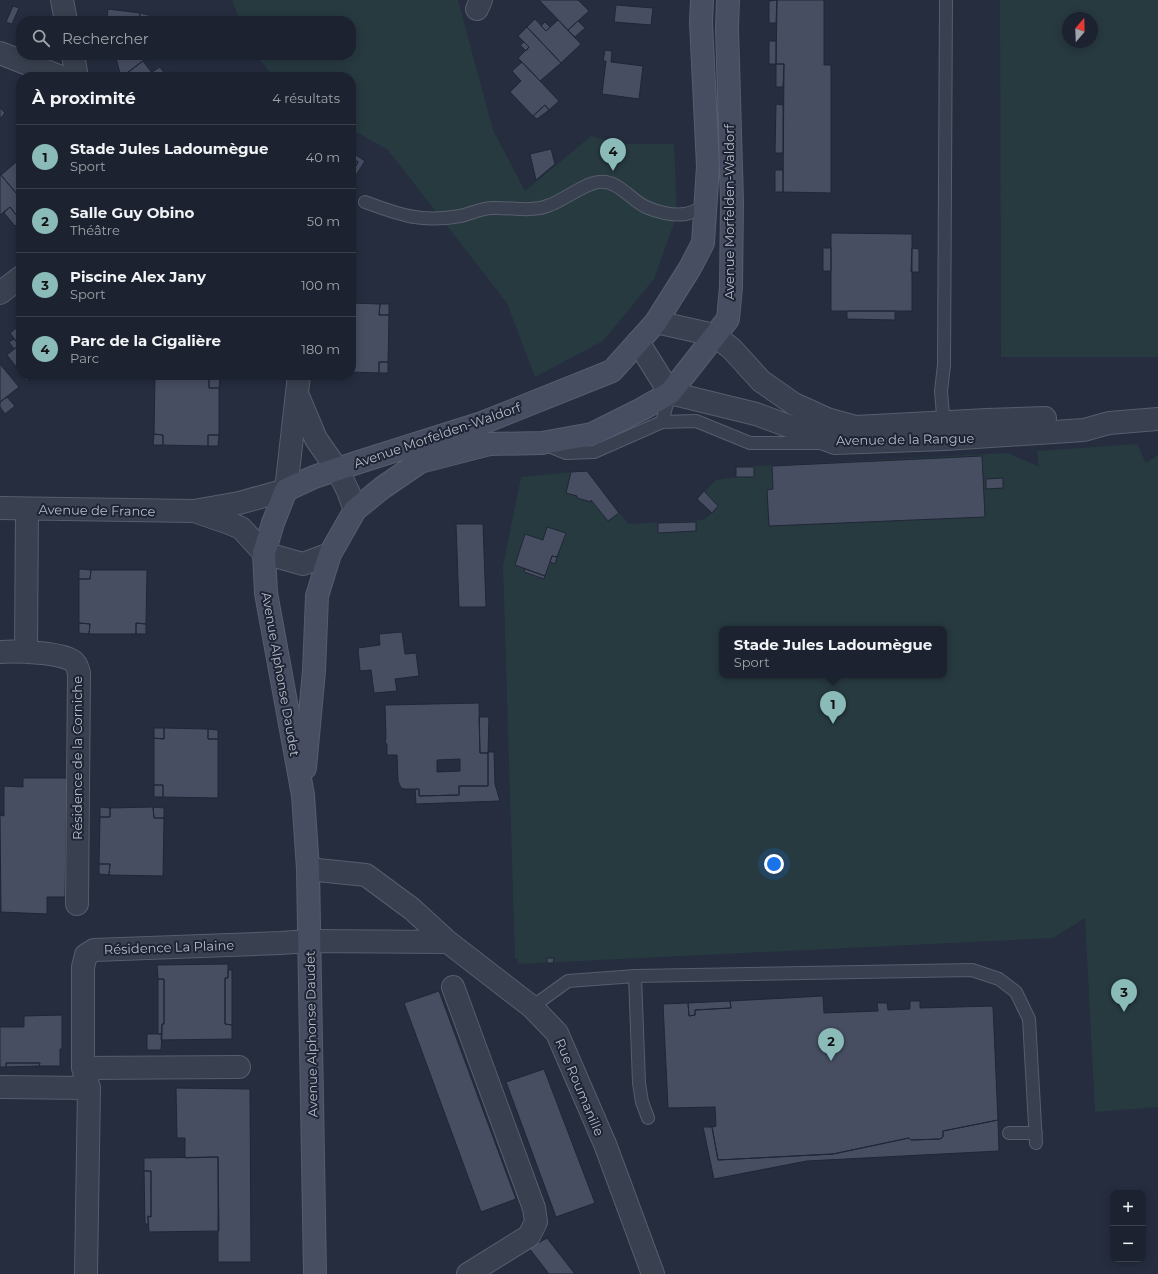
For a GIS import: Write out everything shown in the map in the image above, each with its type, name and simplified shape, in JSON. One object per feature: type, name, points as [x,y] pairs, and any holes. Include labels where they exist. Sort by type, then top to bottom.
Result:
[{"type":"main road","name":"Avenue Morfelden-Waldorf","points":[[286,490],[314,477],[337,469],[482,423],[612,372],[656,322],[690,268],[703,243],[708,166],[701,22],[702,0]]},
{"type":"main road","name":"Avenue Morfelden-Waldorf","points":[[330,554],[355,510],[382,488],[420,462],[490,444],[542,443],[592,434],[670,393],[728,319],[731,287],[732,202],[726,28],[728,0]]},
{"type":"main road","points":[[264,553],[286,490]]},
{"type":"main road","name":"Avenue Alphonse Daudet","points":[[264,553],[266,593],[303,795],[308,869],[314,1274]]},
{"type":"main road","name":"Avenue Alphonse Daudet","points":[[303,795],[314,671],[317,596],[330,554]]},
{"type":"street","points":[[62,0],[65,16]]},
{"type":"street","points":[[0,53],[16,59]]},
{"type":"street","points":[[18,60],[48,72]]},
{"type":"street","points":[[74,60],[76,72]]},
{"type":"street","points":[[0,293],[16,281]]},
{"type":"street","name":"Avenue de la Rangue","points":[[656,322],[714,335],[732,349],[761,381],[794,404],[827,420],[856,427],[944,431]]},
{"type":"street","points":[[638,342],[670,393]]},
{"type":"street","points":[[298,385],[316,439],[337,469],[348,491],[355,510]]},
{"type":"street","points":[[286,490],[298,385]]},
{"type":"street","name":"Avenue de la Rangue","points":[[670,393],[756,414],[835,443],[1082,418],[1109,423],[1158,419]]},
{"type":"street","name":"Avenue de France","points":[[0,508],[194,511],[239,503],[286,490]]},
{"type":"street","points":[[26,651],[27,509]]},
{"type":"street","name":"Avenue de France","points":[[194,511],[229,522],[241,528],[264,553]]},
{"type":"street","points":[[264,553],[303,564],[330,554]]},
{"type":"street","name":"Résidence de la Corniche","points":[[0,652],[26,651],[67,658],[75,662],[79,673],[76,904]]},
{"type":"street","name":"Rue Roumanille","points":[[308,869],[366,875],[412,909],[448,942],[532,1007],[557,1032],[605,1144],[653,1274]]},
{"type":"street","points":[[309,941],[448,942]]},
{"type":"street","name":"Résidence La Plaine","points":[[86,1274],[89,1088],[83,1068],[83,967],[86,955],[94,950],[309,941]]},
{"type":"street","points":[[453,986],[534,1208],[536,1222],[529,1236],[468,1274]]},
{"type":"street","points":[[83,1068],[239,1067]]},
{"type":"street","points":[[0,1087],[89,1088]]},
{"type":"lane","points":[[944,431],[941,390],[944,358],[946,0]]},
{"type":"lane","points":[[365,202],[396,214],[428,220],[459,216],[491,208],[534,210],[550,206],[591,184],[599,182],[609,183],[620,187],[646,207],[664,213],[684,214],[705,207]]},
{"type":"lane","points":[[662,422],[670,393]]},
{"type":"lane","points":[[542,443],[566,454],[594,452],[662,422],[696,421],[750,443],[835,443]]},
{"type":"lane","points":[[532,1007],[568,981],[635,976],[972,970],[999,979],[1016,992],[1029,1019],[1036,1138],[1009,1133]]},
{"type":"lane","points":[[635,976],[639,1083],[642,1102],[648,1118]]},
{"type":"shaded area","points":[[232,0],[458,0],[493,130],[525,191],[591,136],[619,144],[674,144],[677,215],[654,279],[603,341],[535,377],[507,303],[388,150],[356,132],[356,72],[270,72],[260,60],[356,60],[356,16],[238,16]]},
{"type":"shaded area","points":[[1000,0],[1158,0],[1158,357],[1001,357]]},
{"type":"shaded area","points":[[1137,444],[1146,463],[1158,455],[1158,1107],[1095,1112],[1085,918],[1053,938],[518,964],[518,959],[515,959],[503,566],[521,477],[571,472],[619,513],[629,524],[704,520],[712,513],[697,499],[716,480],[736,477],[736,467],[1008,453],[1039,467],[1037,451]]},
{"type":"building","points":[[539,0],[578,0],[589,11],[568,30]]},
{"type":"building","points":[[777,0],[824,0],[824,65],[831,65],[831,193],[783,192],[784,64],[776,64]]},
{"type":"building","points":[[777,0],[776,23],[769,23],[769,1]]},
{"type":"building","points":[[616,5],[653,8],[651,25],[614,22]]},
{"type":"building","points":[[13,6],[19,8],[12,24],[6,22]]},
{"type":"building","points":[[108,9],[140,13],[140,16],[107,16]]},
{"type":"building","points":[[140,13],[149,15],[149,16],[140,16]]},
{"type":"building","points":[[535,19],[546,31],[558,20],[581,44],[561,63],[527,27]]},
{"type":"building","points":[[578,21],[585,28],[575,37],[568,30]]},
{"type":"building","points":[[545,22],[550,27],[546,31],[541,26]]},
{"type":"building","points":[[527,27],[561,63],[540,81],[518,58],[529,47],[518,36]]},
{"type":"building","points":[[769,41],[776,41],[776,64],[769,64]]},
{"type":"building","points":[[524,42],[529,47],[526,51],[520,45]]},
{"type":"building","points":[[605,50],[612,51],[611,62],[643,66],[639,99],[602,94],[606,61],[603,61]]},
{"type":"building","points":[[117,60],[144,60],[128,72],[120,72]]},
{"type":"building","points":[[143,61],[151,72],[129,72]]},
{"type":"building","points":[[522,62],[559,101],[549,110],[545,105],[533,116],[510,92],[521,81],[512,71]]},
{"type":"building","points":[[776,64],[784,64],[783,87],[776,87]]},
{"type":"building","points":[[160,67],[164,72],[152,72]]},
{"type":"building","points":[[776,104],[783,105],[783,153],[775,153]]},
{"type":"building","points":[[545,105],[549,110],[537,119],[533,116]]},
{"type":"building","points":[[0,108],[5,113],[0,119]]},
{"type":"building","points":[[551,149],[555,164],[536,180],[530,154]]},
{"type":"building","points":[[356,155],[365,161],[356,175],[356,166],[358,162],[356,161]]},
{"type":"building","points":[[16,162],[16,193],[1,175]]},
{"type":"building","points":[[775,170],[783,170],[783,192],[775,192]]},
{"type":"building","points":[[1,175],[16,193],[16,215],[10,207],[0,215]]},
{"type":"building","points":[[10,207],[16,215],[16,225],[15,226],[4,213]]},
{"type":"building","points":[[831,233],[912,234],[912,311],[831,311]]},
{"type":"building","points":[[823,248],[831,248],[831,271],[823,271]]},
{"type":"building","points":[[912,248],[919,249],[919,272],[911,272]]},
{"type":"building","points":[[356,303],[380,304],[379,315],[389,315],[388,362],[379,362],[379,373],[356,372]]},
{"type":"building","points":[[380,304],[389,304],[389,315],[379,315]]},
{"type":"building","points":[[847,311],[895,311],[895,320],[847,319]]},
{"type":"building","points":[[16,328],[16,341],[10,333]]},
{"type":"building","points":[[14,339],[16,341],[16,347],[14,349],[9,342]]},
{"type":"building","points":[[16,348],[16,367],[7,355]]},
{"type":"building","points":[[379,362],[388,362],[388,373],[379,373]]},
{"type":"building","points":[[0,364],[19,387],[0,402]]},
{"type":"building","points":[[155,380],[209,380],[209,388],[219,388],[219,435],[208,435],[208,446],[163,445],[163,435],[154,434]]},
{"type":"building","points":[[209,380],[220,380],[219,388],[209,388]]},
{"type":"building","points":[[7,397],[15,406],[5,414],[0,407],[0,402]]},
{"type":"building","points":[[154,434],[163,435],[163,445],[153,445]]},
{"type":"building","points":[[208,435],[219,435],[218,446],[208,446]]},
{"type":"building","points":[[982,456],[985,517],[769,526],[767,490],[773,489],[772,466]]},
{"type":"building","points":[[736,467],[754,467],[754,477],[736,477]]},
{"type":"building","points":[[587,471],[619,513],[608,521],[591,500],[591,502],[566,493],[571,472]]},
{"type":"building","points":[[1003,478],[1003,488],[986,489],[986,479]]},
{"type":"building","points":[[704,491],[718,506],[712,513],[697,499]]},
{"type":"building","points":[[696,522],[696,531],[658,533],[658,523]]},
{"type":"building","points":[[456,524],[483,524],[486,607],[459,607]]},
{"type":"building","points":[[547,527],[566,533],[557,557],[552,556],[545,576],[515,565],[525,534],[543,540]]},
{"type":"building","points":[[552,556],[557,557],[555,564],[550,562]]},
{"type":"building","points":[[79,569],[91,570],[90,579],[79,579]]},
{"type":"building","points":[[525,569],[545,576],[544,579],[524,572]]},
{"type":"building","points":[[91,570],[147,570],[146,624],[136,623],[136,634],[89,634],[90,624],[79,623],[79,579],[90,579]]},
{"type":"building","points":[[79,623],[90,624],[89,634],[79,633]]},
{"type":"building","points":[[136,623],[146,624],[146,634],[136,634]]},
{"type":"building","points":[[402,632],[405,654],[416,653],[419,676],[395,679],[397,691],[374,693],[371,670],[360,671],[358,648],[380,645],[379,634]]},
{"type":"building","points":[[479,703],[480,753],[488,753],[488,786],[459,786],[459,795],[419,796],[419,789],[401,788],[398,781],[397,755],[387,755],[387,744],[385,743],[385,705]],"holes":[[[460,759],[460,771],[437,772],[437,760]]]},
{"type":"building","points":[[479,717],[489,717],[488,753],[480,753]]},
{"type":"building","points":[[154,728],[164,728],[164,739],[154,738]]},
{"type":"building","points":[[164,728],[208,729],[208,739],[218,739],[218,798],[163,797],[163,785],[154,785],[154,738],[164,739]]},
{"type":"building","points":[[208,729],[218,730],[218,739],[208,739]]},
{"type":"building","points":[[488,752],[494,752],[495,784],[500,801],[416,804],[415,789],[419,789],[419,796],[459,795],[459,786],[488,786]]},
{"type":"building","points":[[23,778],[67,778],[65,897],[47,897],[47,914],[1,912],[0,815],[4,816],[4,786],[23,787]]},
{"type":"building","points":[[154,785],[163,785],[163,797],[154,797]]},
{"type":"building","points":[[100,807],[110,808],[110,817],[100,817]]},
{"type":"building","points":[[153,807],[154,818],[164,818],[163,876],[109,875],[110,864],[99,864],[100,817],[110,817],[110,808]]},
{"type":"building","points":[[153,807],[164,808],[164,818],[154,818]]},
{"type":"building","points":[[99,864],[110,864],[109,875],[99,874]]},
{"type":"building","points":[[547,958],[554,958],[553,963],[547,963]]},
{"type":"building","points":[[228,964],[228,978],[225,978],[225,1024],[232,1025],[232,1039],[161,1040],[162,1024],[164,1024],[164,979],[158,979],[157,965]]},
{"type":"building","points":[[228,970],[232,970],[232,1025],[225,1024],[225,978],[228,978]]},
{"type":"building","points":[[158,979],[164,979],[164,1024],[162,1024],[162,1034],[158,1034]]},
{"type":"building","points":[[439,991],[516,1199],[481,1212],[404,1003]]},
{"type":"building","points":[[823,996],[824,1013],[878,1011],[877,1003],[887,1003],[888,1010],[910,1009],[910,1001],[920,1001],[920,1008],[993,1006],[998,1120],[943,1131],[943,1137],[940,1139],[911,1140],[909,1138],[833,1154],[718,1160],[712,1127],[716,1126],[715,1107],[668,1108],[663,1004],[688,1003],[689,1016],[695,1015],[695,1010],[731,1008],[730,1001]]},
{"type":"building","points":[[730,1001],[731,1008],[695,1010],[695,1015],[689,1016],[688,1003]]},
{"type":"building","points":[[62,1015],[62,1049],[60,1049],[60,1066],[39,1066],[40,1063],[6,1063],[6,1067],[0,1067],[0,1027],[24,1027],[24,1016]]},
{"type":"building","points":[[147,1034],[162,1034],[161,1050],[147,1050]]},
{"type":"building","points":[[6,1063],[40,1063],[39,1066],[6,1067]]},
{"type":"building","points":[[544,1069],[595,1203],[556,1217],[506,1082]]},
{"type":"building","points":[[176,1088],[250,1089],[251,1262],[218,1262],[218,1157],[185,1158],[185,1138],[177,1138]]},
{"type":"building","points":[[998,1120],[999,1151],[807,1161],[714,1179],[703,1127],[712,1127],[718,1160],[833,1154],[909,1138],[911,1140],[940,1139],[943,1137],[943,1131]]},
{"type":"building","points":[[218,1157],[219,1231],[149,1232],[148,1216],[151,1217],[151,1171],[144,1171],[144,1158]]},
{"type":"building","points":[[144,1171],[151,1171],[151,1217],[148,1216],[148,1224],[145,1224]]},
{"type":"building","points":[[547,1238],[575,1274],[549,1274],[529,1248]]},
{"type":"place","name":"Parc de la Cigalière","points":[[613,171]]},
{"type":"place","name":"Stade Jules Ladoumègue","points":[[833,724]]},
{"type":"place","name":"Piscine Alex Jany","points":[[1124,1012]]},
{"type":"place","name":"Salle Guy Obino","points":[[831,1061]]}]
